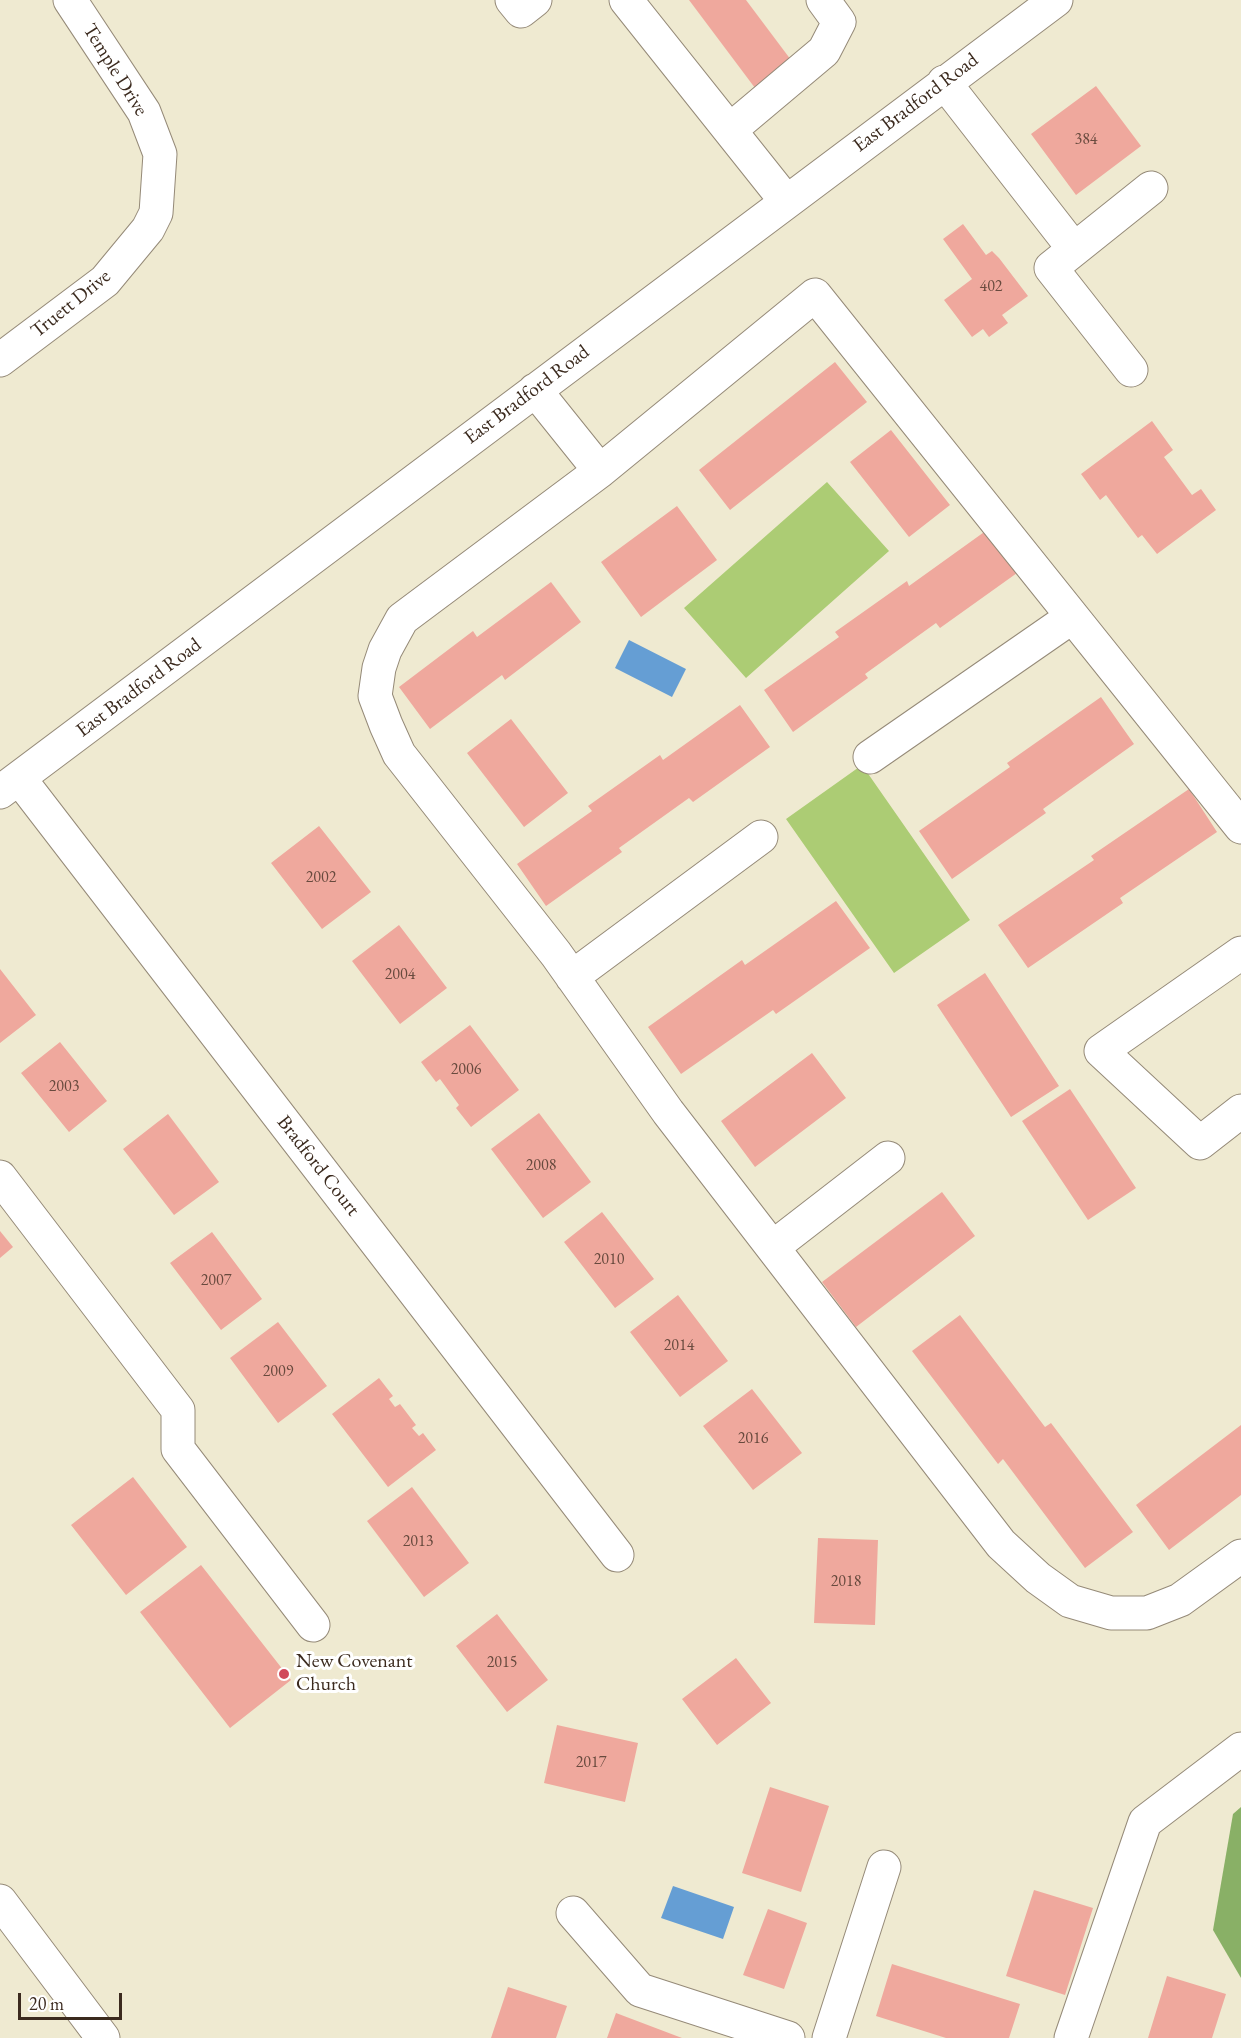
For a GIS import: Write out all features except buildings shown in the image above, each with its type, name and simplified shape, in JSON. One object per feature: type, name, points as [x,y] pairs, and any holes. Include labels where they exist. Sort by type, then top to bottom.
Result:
[{"type":"street","name":"Temple Drive","points":[[70,0],[144,112],[160,153],[156,213]]},
{"type":"street","points":[[512,0],[520,11],[535,0]]},
{"type":"street","points":[[626,0],[786,201]]},
{"type":"street","points":[[730,130],[824,51],[839,22],[823,0]]},
{"type":"street","name":"East Bradford Road","points":[[9,785],[1056,0]]},
{"type":"street","points":[[944,82],[1074,249]]},
{"type":"street","points":[[1131,370],[1051,268],[1151,188]]},
{"type":"street","name":"Truett Drive","points":[[0,360],[105,281],[148,229],[156,213]]},
{"type":"street","points":[[1241,827],[815,295],[600,471],[402,619],[385,650],[379,668],[375,696],[399,754],[572,977],[668,1112],[1001,1544],[1038,1578],[1070,1601],[1111,1613],[1147,1613],[1180,1600],[1241,1556]]},
{"type":"street","points":[[535,390],[600,471]]},
{"type":"street","points":[[870,757],[1072,617]]},
{"type":"street","name":"Bradford Court","points":[[9,785],[617,1555]]},
{"type":"street","points":[[572,977],[761,837]]},
{"type":"street","points":[[1241,952],[1101,1051],[1200,1143],[1241,1112]]},
{"type":"street","points":[[773,1247],[888,1158]]},
{"type":"street","points":[[0,1177],[178,1410],[178,1449],[313,1625]]},
{"type":"street","points":[[1071,2038],[1145,1822],[1241,1749]]},
{"type":"street","points":[[829,2038],[884,1867]]},
{"type":"street","points":[[0,1900],[103,2038]]},
{"type":"street","points":[[573,1913],[640,1989],[788,2038]]},
{"type":"green space","points":[[827,482],[889,551],[746,678],[684,608]]},
{"type":"green space","points":[[862,765],[970,920],[894,973],[786,819]]},
{"type":"green space","points":[[1241,1807],[1241,1978],[1213,1930],[1233,1814]]},
{"type":"water","points":[[629,640],[686,669],[672,697],[615,668]]},
{"type":"water","points":[[673,1886],[734,1907],[723,1939],[661,1918]]},
{"type":"place","name":"New Covenant Church","points":[[284,1674]]}]
